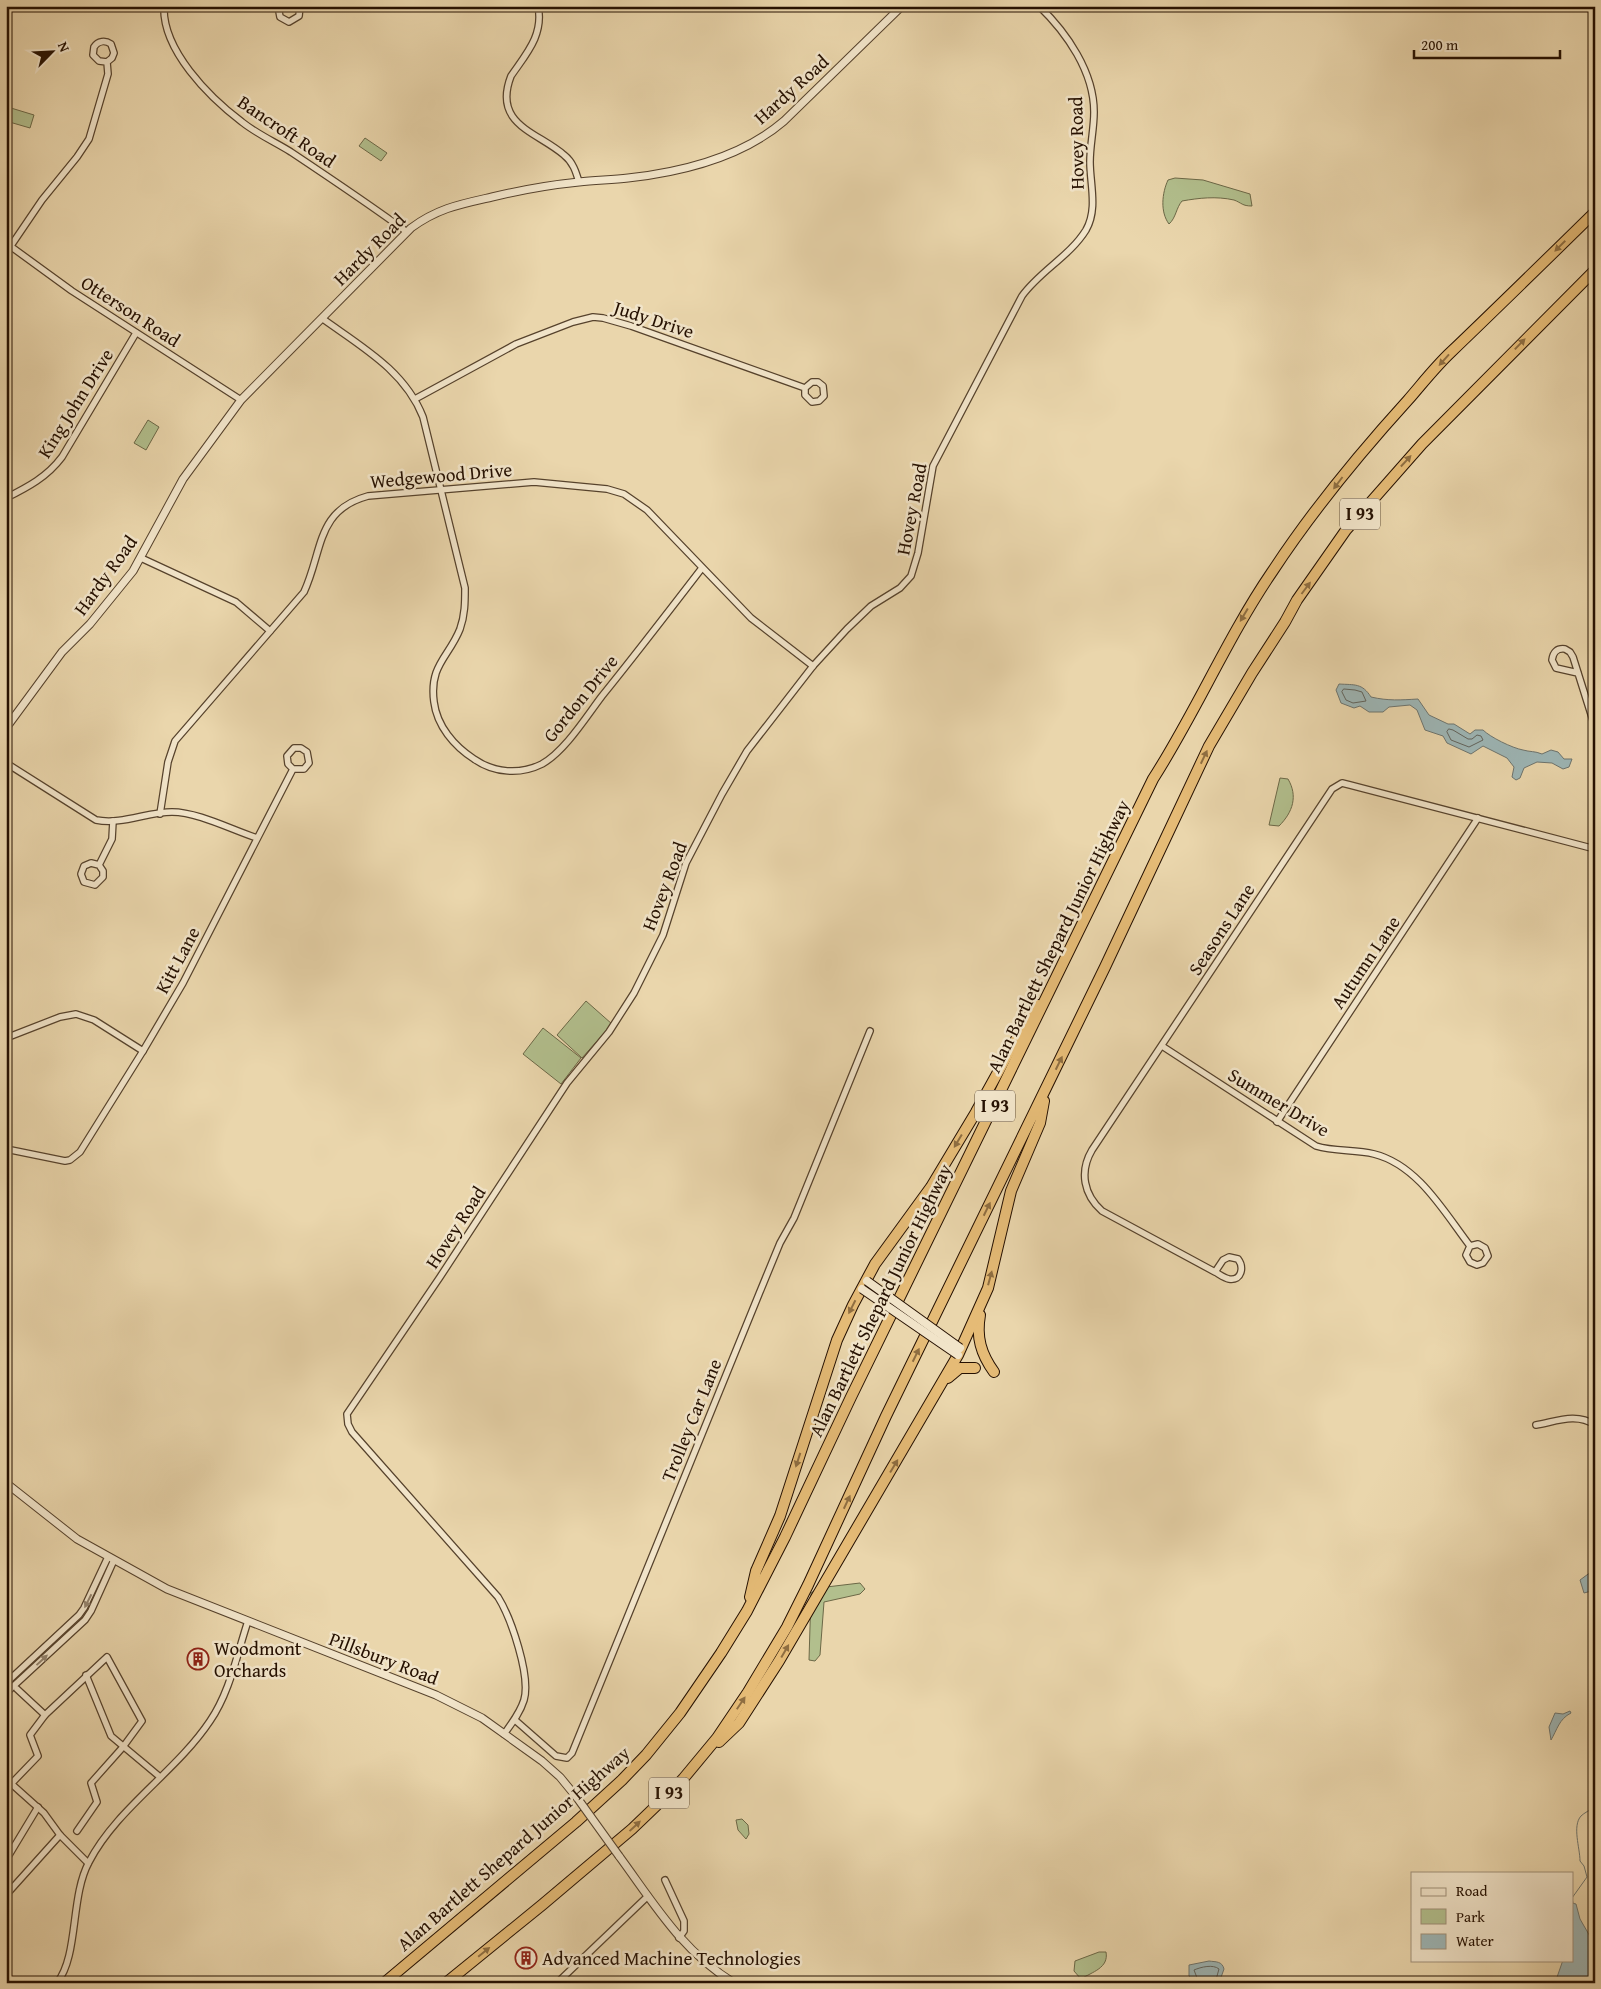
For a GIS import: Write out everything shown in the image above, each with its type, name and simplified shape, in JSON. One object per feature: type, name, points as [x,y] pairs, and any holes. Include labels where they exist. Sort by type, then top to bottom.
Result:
[{"type":"highway","name":"Alan Bartlett Shepard Junior Highway","points":[[384,1983],[576,1822],[622,1780],[646,1755],[680,1713],[709,1672],[747,1611],[785,1536],[1153,779],[1172,749],[1242,617],[1272,571],[1353,463],[1450,352],[1476,330],[1595,212]]},
{"type":"highway","name":"I 93","points":[[446,1983],[632,1829],[683,1779],[717,1738],[748,1692],[790,1620],[858,1481],[886,1416],[1046,1088],[1209,746],[1297,600],[1346,530],[1402,466],[1595,270]]},
{"type":"highway","points":[[747,1611],[756,1571],[780,1516],[838,1340],[853,1305],[875,1264],[931,1186],[976,1112],[1030,1016],[1047,995]]},
{"type":"highway","points":[[994,1372],[985,1359],[978,1336],[979,1321],[1011,1191],[1040,1123],[1046,1088]]},
{"type":"highway","points":[[701,1757],[739,1723],[761,1691],[942,1384],[983,1300]]},
{"type":"highway","points":[[942,1384],[960,1368],[975,1368]]},
{"type":"main road","points":[[864,1285],[959,1351]]},
{"type":"street","name":"Bancroft Road","points":[[164,6],[165,26],[168,37],[183,61],[212,96],[247,126],[291,152],[407,232]]},
{"type":"street","points":[[278,6],[280,17],[289,22],[299,16],[300,6]]},
{"type":"street","points":[[538,6],[540,24],[538,33],[508,83],[510,112],[520,126],[557,149],[570,161],[580,182]]},
{"type":"street","name":"Hardy Road","points":[[6,728],[48,669],[109,602],[141,558],[183,479],[241,400],[407,232],[430,215],[451,206],[523,190],[580,182],[625,179],[670,171],[703,162],[752,144],[770,133],[784,121],[902,6]]},
{"type":"street","name":"Hovey Road","points":[[504,1734],[515,1720],[524,1699],[526,1686],[513,1630],[503,1606],[492,1590],[352,1432],[348,1424],[347,1414],[568,1083],[600,1044],[626,1006],[645,973],[663,935],[684,868],[722,794],[755,739],[813,666],[862,614],[900,588],[912,576],[918,553],[930,475],[939,452],[1022,296],[1033,282],[1074,245],[1090,221],[1093,198],[1090,160],[1094,112],[1092,93],[1084,68],[1067,38],[1055,22],[1039,6]]},
{"type":"street","points":[[6,253],[8,245],[54,183],[84,148],[108,74],[107,62]]},
{"type":"street","name":"Otterson Road","points":[[8,245],[72,291],[241,400]]},
{"type":"street","name":"Judy Drive","points":[[415,399],[516,344],[573,322],[593,317],[631,326],[805,388]]},
{"type":"street","name":"Gordon Drive","points":[[323,319],[389,368],[415,399],[423,417],[463,576],[465,605],[461,627],[440,661],[436,672],[434,700],[440,722],[452,741],[469,756],[489,768],[511,772],[538,765],[552,756],[588,715],[702,568]]},
{"type":"street","name":"King John Drive","points":[[6,498],[38,481],[52,470],[62,457],[136,333]]},
{"type":"street","name":"Wedgewood Drive","points":[[160,814],[168,762],[175,741],[304,592],[326,527],[338,511],[358,499],[368,496],[534,482],[616,491],[632,498],[648,510],[751,618],[813,666]]},
{"type":"street","points":[[141,558],[236,602],[270,631]]},
{"type":"street","points":[[1578,673],[1560,670],[1555,667],[1552,660],[1556,651],[1563,649],[1570,652],[1578,673],[1595,727]]},
{"type":"street","name":"Kitt Lane","points":[[294,748],[305,750],[309,756],[309,763],[304,769],[293,769],[288,764],[288,753],[294,748]]},
{"type":"street","points":[[6,762],[90,818],[112,821],[176,812],[192,814],[257,838]]},
{"type":"street","name":"Kitt Lane","points":[[6,1149],[60,1160],[70,1160],[80,1152],[143,1051],[182,983],[293,769]]},
{"type":"street","name":"Seasons Lane","points":[[1215,1272],[1223,1260],[1229,1257],[1238,1259],[1242,1265],[1240,1274],[1234,1278],[1228,1278],[1215,1272],[1102,1211],[1091,1200],[1085,1185],[1085,1169],[1089,1155],[1334,787],[1342,784],[1350,785],[1595,849]]},
{"type":"street","name":"Autumn Lane","points":[[1277,1122],[1478,818]]},
{"type":"street","points":[[99,865],[111,842],[112,821]]},
{"type":"street","points":[[6,1038],[60,1017],[76,1014],[94,1020],[143,1051]]},
{"type":"street","name":"Trolley Car Lane","points":[[515,1720],[556,1756],[567,1758],[572,1753],[716,1397],[778,1249],[794,1218],[870,1031]]},
{"type":"street","name":"Summer Drive","points":[[1162,1046],[1316,1146],[1327,1150],[1372,1153],[1394,1161],[1416,1179],[1470,1246]]},
{"type":"street","points":[[1536,1425],[1572,1418],[1586,1420],[1595,1425]]},
{"type":"street","name":"Pillsbury Road","points":[[6,1482],[77,1538],[111,1559],[167,1589],[436,1695],[482,1718],[551,1769],[578,1799],[679,1938],[709,1966],[734,1983]]},
{"type":"street","points":[[6,1683],[79,1615],[111,1559]]},
{"type":"street","points":[[6,1693],[85,1620],[91,1611],[111,1559]]},
{"type":"street","points":[[57,1983],[68,1958],[77,1900],[88,1863],[104,1838],[210,1722],[220,1703],[248,1621]]},
{"type":"street","points":[[11,1784],[38,1756],[30,1735],[45,1715],[107,1657],[142,1721],[123,1747],[92,1783],[97,1802],[77,1831]]},
{"type":"street","points":[[86,1676],[111,1736],[160,1777]]},
{"type":"street","points":[[17,1689],[45,1715]]},
{"type":"street","points":[[6,1779],[49,1819],[60,1835],[88,1863]]},
{"type":"street","points":[[6,1860],[38,1808]]},
{"type":"street","points":[[7,1892],[60,1835]]},
{"type":"street","points":[[665,1880],[684,1921],[684,1931],[679,1938]]},
{"type":"street","points":[[557,1983],[648,1896]]},
{"type":"green space","points":[[11,108],[34,115],[30,128],[6,121]]},
{"type":"green space","points":[[365,138],[387,153],[381,161],[359,146]]},
{"type":"green space","points":[[1175,178],[1203,180],[1250,194],[1252,206],[1221,198],[1201,198],[1182,201],[1169,224],[1164,214],[1163,196],[1168,180]]},
{"type":"green space","points":[[148,420],[159,427],[146,450],[134,443]]},
{"type":"green space","points":[[1280,778],[1288,779],[1291,785],[1293,804],[1288,815],[1279,826],[1269,825]]},
{"type":"green space","points":[[586,1001],[612,1024],[582,1058],[557,1035]]},
{"type":"green space","points":[[543,1028],[581,1058],[561,1084],[523,1054]]},
{"type":"green space","points":[[860,1583],[865,1589],[860,1594],[824,1602],[820,1655],[815,1661],[809,1660],[811,1593],[818,1588]]},
{"type":"green space","points":[[742,1819],[748,1825],[749,1834],[746,1839],[738,1830],[736,1820]]},
{"type":"green space","points":[[1099,1952],[1106,1952],[1105,1962],[1099,1969],[1081,1979],[1074,1971],[1075,1961]]},
{"type":"water","points":[[1339,684],[1361,687],[1371,697],[1394,700],[1418,699],[1429,715],[1448,724],[1454,724],[1470,734],[1475,730],[1483,730],[1507,745],[1518,749],[1542,754],[1551,750],[1558,752],[1564,759],[1572,759],[1569,767],[1563,769],[1552,763],[1537,762],[1524,768],[1520,778],[1516,780],[1512,777],[1514,767],[1507,758],[1483,746],[1471,754],[1447,743],[1443,736],[1425,730],[1417,710],[1410,705],[1389,707],[1383,712],[1369,712],[1360,706],[1354,708],[1341,703],[1336,690]]},
{"type":"water","points":[[1595,1569],[1595,1590],[1584,1593],[1580,1580]]},
{"type":"water","points":[[1570,1711],[1571,1713],[1561,1722],[1551,1740],[1549,1727],[1555,1713],[1563,1714]]},
{"type":"water","points":[[1574,1904],[1576,1904],[1580,1919],[1595,1945],[1595,1983],[1555,1983],[1562,1962],[1574,1962]]},
{"type":"water","points":[[1209,1961],[1218,1962],[1223,1966],[1224,1969],[1219,1983],[1195,1982],[1189,1976],[1189,1965]]},
{"type":"waterway","points":[[1574,1895],[1587,1877],[1584,1866],[1580,1861],[1577,1837],[1578,1820],[1595,1807],[1595,1794]]},
{"type":"place","name":"Woodmont Orchards","points":[[198,1659]]},
{"type":"place","name":"Advanced Machine Technologies","points":[[526,1958]]}]
